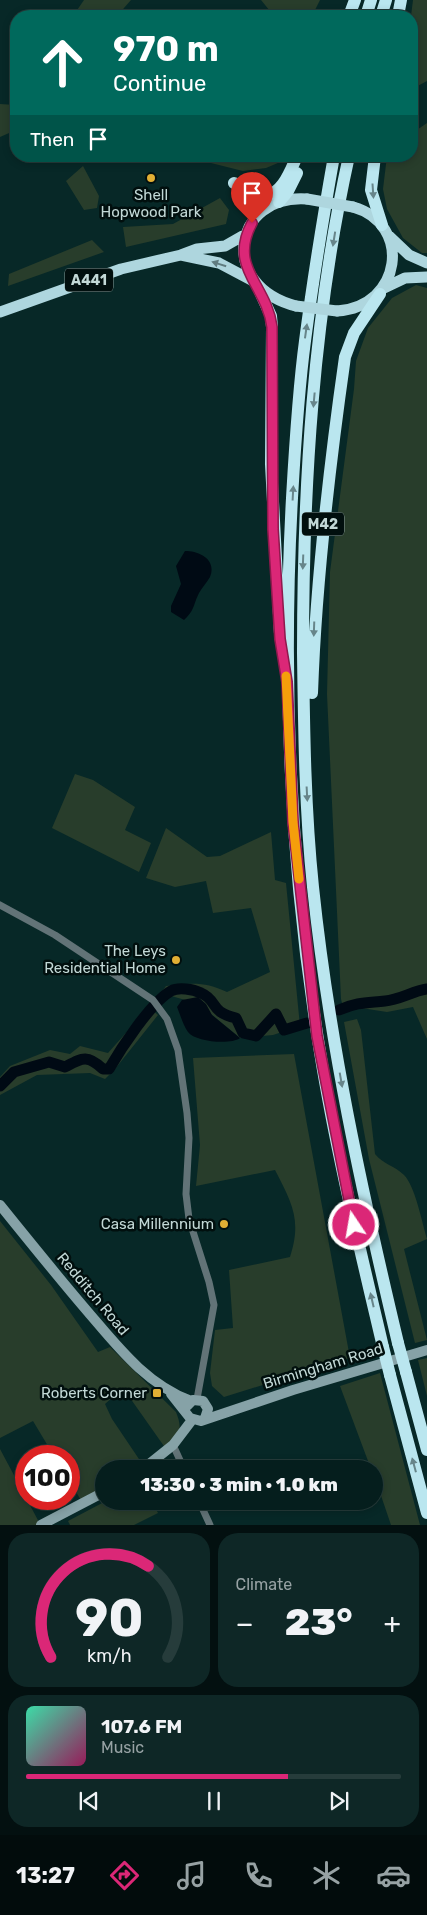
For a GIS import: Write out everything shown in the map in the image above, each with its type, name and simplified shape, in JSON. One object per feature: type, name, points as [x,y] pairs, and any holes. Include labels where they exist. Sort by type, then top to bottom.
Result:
[{"type":"highway","points":[[234,183],[265,195],[272,193],[288,176],[294,162]]},
{"type":"highway","points":[[279,202],[296,178],[300,162]]},
{"type":"highway","name":"M42","points":[[333,162],[304,344],[296,433],[290,537],[287,682],[293,822],[317,1036],[350,1208],[390,1375],[427,1513]]},
{"type":"highway","name":"M42","points":[[348,162],[327,286],[306,482],[303,573],[305,765],[313,888],[333,1032],[355,1159],[398,1343],[427,1450]]},
{"type":"highway","points":[[374,162],[371,190],[393,254],[392,268],[382,291]]},
{"type":"highway","points":[[427,263],[409,255],[365,211],[307,199],[279,202],[260,213],[246,234],[244,261],[248,272],[256,284],[272,296],[296,306],[337,311],[361,306],[405,278],[427,277]]},
{"type":"highway","name":"A441","points":[[0,312],[121,269],[181,255],[197,249],[225,246],[246,234]]},
{"type":"highway","name":"A441","points":[[181,255],[219,263],[256,284]]},
{"type":"highway","name":"M42","points":[[256,284],[271,316],[272,327],[273,529],[280,639],[287,682]]},
{"type":"highway","name":"M42","points":[[305,765],[311,713],[315,608],[321,539],[345,357],[354,334],[382,291]]},
{"type":"main road","name":"Redditch Road","points":[[0,1205],[119,1348],[143,1374],[171,1394],[190,1417]]},
{"type":"main road","name":"Birmingham Road","points":[[205,1418],[427,1350]]},
{"type":"main road","name":"Redditch Road","points":[[171,1394],[194,1400]]},
{"type":"main road","points":[[208,1406],[205,1418],[200,1420],[190,1417],[186,1409],[194,1400],[203,1401],[208,1406],[228,1411]]},
{"type":"main road","points":[[154,1460],[173,1445],[190,1417]]},
{"type":"main road","points":[[41,1525],[95,1497]]},
{"type":"street","points":[[0,905],[55,935],[153,1000],[160,1007],[172,1031],[180,1063],[189,1126],[186,1203],[214,1305],[194,1400]]},
{"type":"street","points":[[173,1445],[180,1460]]},
{"type":"street","points":[[203,1510],[210,1525]]},
{"type":"green space","points":[[84,0],[131,0],[122,10],[77,10]]},
{"type":"green space","points":[[261,0],[320,0],[315,10],[269,10]]},
{"type":"green space","points":[[413,0],[427,0],[427,81],[418,86],[418,10],[412,10]]},
{"type":"green space","points":[[0,104],[10,105],[10,133],[0,137]]},
{"type":"green space","points":[[427,123],[427,253],[422,253],[403,238],[387,209],[383,189],[386,162],[418,162],[418,129]]},
{"type":"green space","points":[[280,162],[266,168],[243,171],[211,163]]},
{"type":"green space","points":[[83,166],[99,196],[97,208],[84,210],[66,181]]},
{"type":"green space","points":[[220,198],[229,210],[226,224],[126,247],[123,227],[173,224]]},
{"type":"green space","points":[[92,240],[104,252],[8,286],[9,274]]},
{"type":"green space","points":[[416,285],[427,288],[427,1039],[413,1007],[387,1012],[361,1008],[344,1011],[341,999],[327,694],[330,572],[356,361],[368,328],[392,298]]},
{"type":"green space","points":[[75,774],[93,780],[135,807],[125,830],[151,843],[139,872],[52,828]]},
{"type":"green space","points":[[166,828],[207,857],[220,856],[271,832],[275,880],[286,883],[300,1026],[273,1035],[240,1038],[199,1004],[161,993],[166,986],[190,984],[204,984],[227,992],[270,972],[251,908],[213,913],[206,881],[175,887],[146,878]]},
{"type":"green space","points":[[149,1007],[158,1015],[105,1079],[90,1073],[37,1075],[0,1095],[0,1077],[10,1066],[50,1050],[70,1054],[80,1046],[108,1053]]},
{"type":"green space","points":[[357,1019],[361,1030],[375,1154],[408,1180],[415,1196],[427,1239],[404,1249],[427,1340],[415,1343],[369,1159],[344,1022]]},
{"type":"green space","points":[[294,1054],[350,1358],[224,1397],[212,1386],[210,1373],[215,1330],[233,1328],[229,1270],[290,1257],[295,1222],[290,1202],[275,1170],[196,1186],[200,1145],[193,1058]]},
{"type":"green space","points":[[0,1221],[51,1285],[98,1352],[110,1347],[176,1412],[180,1429],[166,1449],[123,1388],[105,1404],[112,1419],[140,1460],[95,1460],[95,1494],[82,1502],[80,1499],[80,1445],[47,1445],[33,1421],[0,1438]]},
{"type":"green space","points":[[427,1358],[427,1396],[418,1360]]},
{"type":"green space","points":[[380,1373],[420,1525],[391,1525],[383,1501],[383,1460],[368,1460],[340,1386]]},
{"type":"green space","points":[[0,1449],[15,1477],[15,1510],[33,1510],[40,1524],[0,1525]]},
{"type":"green space","points":[[95,1507],[95,1510],[156,1510],[158,1513],[134,1525],[70,1525],[68,1521]]},
{"type":"shaded area","points":[[185,551],[201,554],[209,561],[212,571],[199,593],[192,610],[184,620],[171,612],[171,606],[181,584],[176,566]]},
{"type":"shaded area","points":[[198,997],[206,1004],[212,1015],[240,1038],[221,1042],[198,1038],[188,1032],[177,1007],[182,1000]]},
{"type":"waterway","points":[[339,1010],[357,1004],[390,1000],[427,989]]},
{"type":"waterway","points":[[0,1086],[14,1072],[49,1062],[65,1067],[76,1061],[88,1059],[103,1069],[109,1069],[128,1039],[154,1005],[174,990],[190,990],[206,996],[222,1013],[236,1018],[243,1033],[256,1036],[276,1014],[284,1030],[307,1023]]},
{"type":"slow traffic","points":[[286,676],[293,822],[299,879]]},
{"type":"place","name":"Shell Hopwood Park","points":[[151,178]]},
{"type":"place","name":"The Leys Residential Home","points":[[176,960]]},
{"type":"place","name":"Casa Millennium","points":[[224,1224]]},
{"type":"place","name":"Roberts Corner","points":[[157,1393]]},
{"type":"route","points":[[252,223],[244,242],[244,261],[248,272],[268,307],[272,327],[271,464],[273,529],[280,639],[287,682],[293,822],[303,922],[320,1053],[354,1225]]}]
